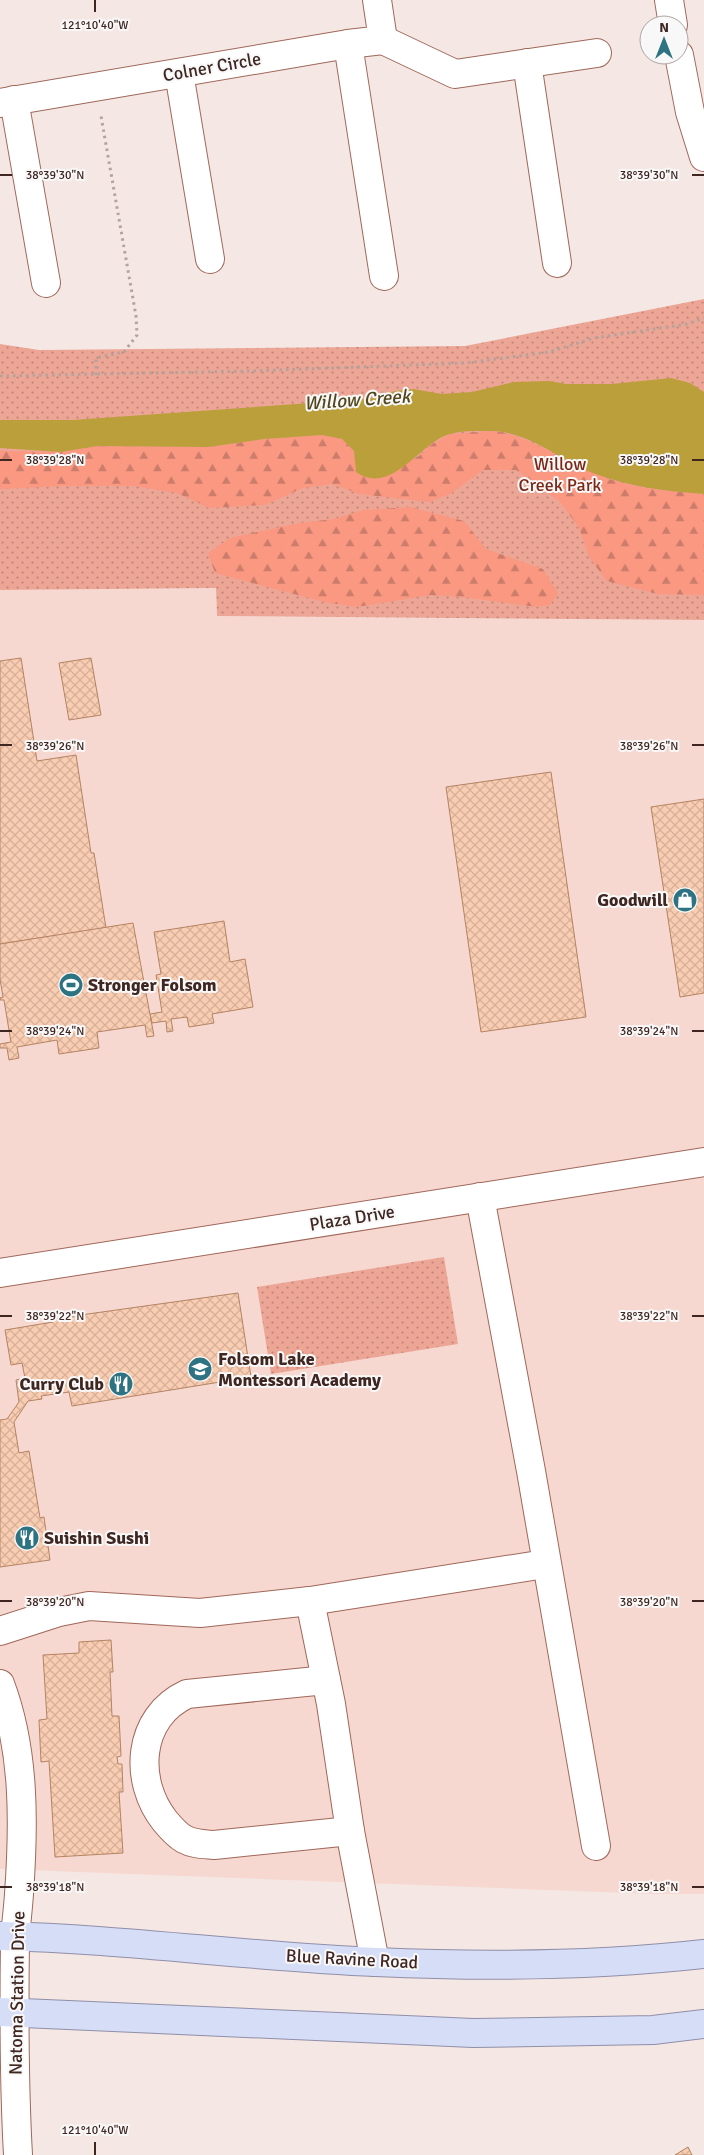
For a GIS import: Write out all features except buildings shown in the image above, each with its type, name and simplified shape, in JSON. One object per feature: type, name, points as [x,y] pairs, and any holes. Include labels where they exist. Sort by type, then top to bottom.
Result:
[{"type":"main road","name":"Blue Ravine Road","points":[[8,1936],[375,1962],[517,1965],[704,1954]]},
{"type":"main road","points":[[7,2012],[473,2033],[652,2030],[704,2024]]},
{"type":"street","points":[[377,0],[383,40],[455,74],[597,53]]},
{"type":"street","points":[[669,0],[671,15]]},
{"type":"street","name":"Colner Circle","points":[[7,102],[348,44],[383,40]]},
{"type":"street","points":[[348,44],[384,276]]},
{"type":"street","points":[[527,64],[557,263]]},
{"type":"street","points":[[681,65],[690,112],[704,157]]},
{"type":"street","points":[[179,73],[210,259]]},
{"type":"street","points":[[7,102],[46,283]]},
{"type":"street","name":"Plaza Drive","points":[[0,1273],[704,1162]]},
{"type":"street","points":[[480,1198],[596,1846]]},
{"type":"street","points":[[0,1630],[59,1612],[89,1606],[200,1613],[310,1601],[545,1564]]},
{"type":"street","points":[[310,1601],[326,1680],[350,1831],[375,1962]]},
{"type":"street","points":[[326,1680],[187,1694],[176,1699],[160,1717],[149,1737],[144,1756],[144,1773],[154,1808],[182,1838],[195,1844],[214,1845],[350,1831]]},
{"type":"street","name":"Natoma Station Drive","points":[[0,1684],[18,1756],[22,1809],[20,1892],[8,1936],[7,2012],[13,2033],[18,2155]]},
{"type":"path","points":[[96,87],[138,335],[124,352],[96,358],[96,375]]},
{"type":"path","points":[[0,376],[96,375],[466,363],[549,352],[594,338],[687,324],[704,318]]},
{"type":"shaded area","points":[[671,378],[690,383],[704,392],[704,494],[647,488],[620,482],[581,468],[532,441],[519,436],[492,431],[466,431],[450,434],[428,446],[394,473],[382,478],[369,478],[356,472],[354,451],[342,439],[322,435],[264,439],[208,447],[97,446],[61,452],[0,448],[0,420],[73,420],[353,400],[413,389],[442,394],[472,392],[514,382],[549,381],[566,384],[612,384]]},
{"type":"shaded area","points":[[216,588],[217,616],[704,620],[704,1894],[653,1894],[0,1869],[0,590]]},
{"type":"green space","name":"Willow Creek Park","points":[[704,299],[704,620],[217,616],[216,588],[0,590],[0,344],[39,350],[465,346]]},
{"type":"green space","points":[[492,431],[518,437],[543,447],[591,472],[618,482],[661,490],[704,494],[704,595],[658,594],[607,581],[589,557],[579,528],[560,502],[516,470],[483,470],[450,494],[429,502],[359,494],[332,484],[303,488],[265,505],[209,508],[177,493],[134,486],[64,486],[0,489],[0,451],[61,452],[97,446],[208,447],[264,439],[322,435],[342,439],[354,451],[356,472],[382,477],[419,456],[429,446],[450,434]]},
{"type":"green space","points":[[410,507],[464,521],[486,549],[543,569],[558,593],[550,605],[537,607],[431,595],[357,607],[324,602],[215,573],[208,553],[230,538],[299,523],[334,519],[363,510]]},
{"type":"green space","points":[[444,1257],[458,1344],[271,1374],[257,1287]]},
{"type":"place","name":"Goodwill","points":[[685,900]]},
{"type":"place","name":"Stronger Folsom","points":[[71,985]]},
{"type":"place","name":"Folsom Lake Montessori Academy","points":[[200,1369]]},
{"type":"place","name":"Curry Club","points":[[121,1384]]},
{"type":"place","name":"Suishin Sushi","points":[[27,1538]]},
{"type":"water label","name":"Willow Creek","points":[[357,399]]}]
